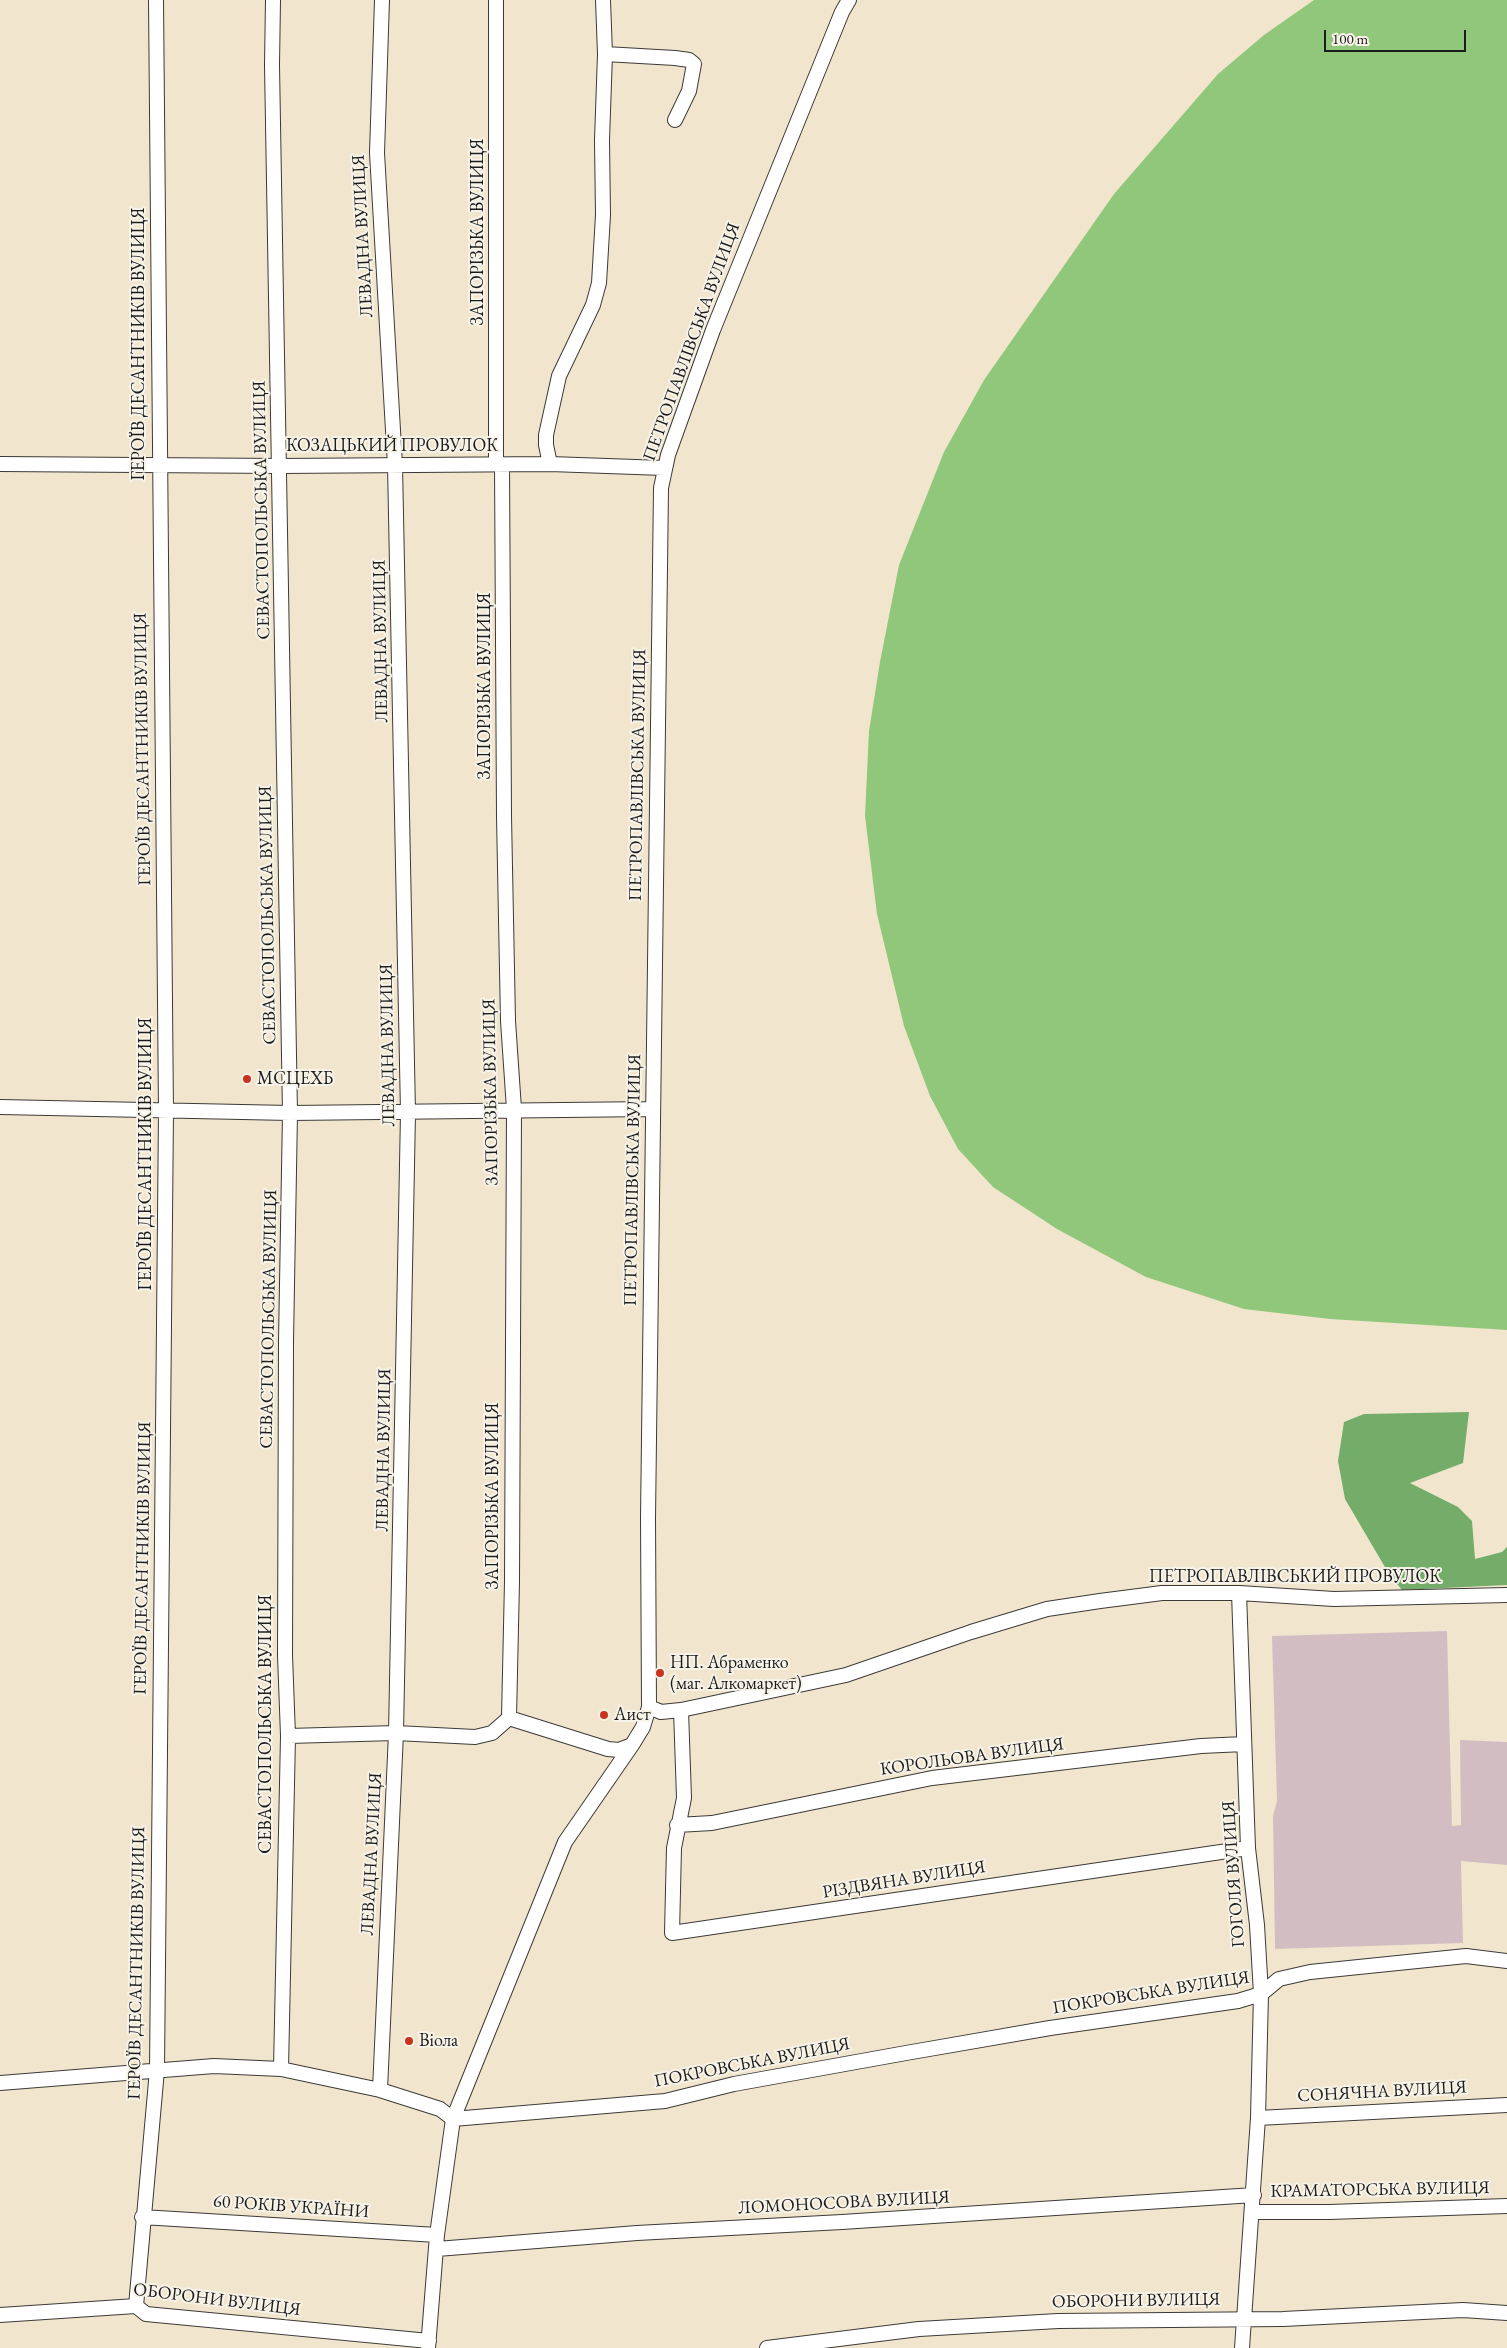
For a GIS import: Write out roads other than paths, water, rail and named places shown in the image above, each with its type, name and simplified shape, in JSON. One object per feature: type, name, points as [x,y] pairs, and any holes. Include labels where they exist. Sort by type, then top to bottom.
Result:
[{"type":"street","name":"ГЕРОЇВ ДЕСАНТНИКІВ ВУЛИЦЯ","points":[[136,2306],[142,2216],[157,2070],[166,1110],[158,465],[156,0]]},
{"type":"street","name":"СЕВАСТОПОЛЬСЬКА ВУЛИЦЯ","points":[[273,0],[272,65],[290,1113],[286,1341],[285,1655],[288,1736],[281,2069]]},
{"type":"street","name":"ЛЕВАДНА ВУЛИЦЯ","points":[[380,2090],[396,1733],[408,1113],[395,465],[384,309],[377,153],[382,0]]},
{"type":"street","name":"ЗАПОРІЗЬКА ВУЛИЦЯ","points":[[496,0],[504,826],[508,1021],[514,1109],[512,1581],[509,1718]]},
{"type":"street","points":[[550,464],[546,434],[559,376],[593,305],[599,282],[604,215],[602,140],[605,54],[603,0]]},
{"type":"street","name":"ПЕТРОПАВЛІВСЬКА ВУЛИЦЯ","points":[[428,2345],[437,2242],[453,2119],[565,1842],[632,1745],[643,1727],[649,1707],[648,1517],[660,513],[664,468],[713,330],[842,12],[849,0]]},
{"type":"street","points":[[605,54],[659,56],[689,60],[694,64],[689,91],[675,120]]},
{"type":"street","name":"КОЗАЦЬКИЙ ПРОВУЛОК","points":[[0,464],[280,466],[550,464],[664,468]]},
{"type":"street","points":[[0,1107],[290,1113],[408,1113],[514,1109],[653,1109]]},
{"type":"street","name":"ПЕТРОПАВЛІВСЬКИЙ ПРОВУЛОК","points":[[649,1707],[661,1712],[681,1710],[846,1675],[971,1632],[1046,1609],[1162,1593],[1239,1593],[1334,1599],[1507,1595]]},
{"type":"street","name":"ГОГОЛЯ ВУЛИЦЯ","points":[[1239,1593],[1248,1848],[1257,1925],[1261,1994],[1254,2195],[1242,2348]]},
{"type":"street","points":[[677,1825],[684,1798],[681,1710]]},
{"type":"street","points":[[288,1736],[396,1733],[475,1737],[492,1733],[509,1718],[608,1748],[619,1750],[632,1745]]},
{"type":"street","name":"КОРОЛЬОВА ВУЛИЦЯ","points":[[677,1825],[712,1823],[932,1778],[1200,1746],[1244,1744]]},
{"type":"street","name":"РІЗДВЯНА ВУЛИЦЯ","points":[[677,1825],[674,1848],[672,1933],[1248,1848]]},
{"type":"street","name":"ПОКРОВСЬКА ВУЛИЦЯ","points":[[453,2119],[665,2101],[734,2084],[906,2053],[1050,2028],[1238,2001],[1261,1994],[1278,1979],[1310,1972],[1466,1956],[1507,1962]]},
{"type":"street","points":[[0,2083],[214,2066],[281,2069],[380,2090],[440,2109],[453,2119]]},
{"type":"street","name":"СОНЯЧНА ВУЛИЦЯ","points":[[1258,2118],[1507,2105]]},
{"type":"street","name":"ЛОМОНОСОВА ВУЛИЦЯ","points":[[437,2242],[842,2222],[1254,2195]]},
{"type":"street","name":"КРАМАТОРСЬКА ВУЛИЦЯ","points":[[1253,2212],[1329,2212],[1507,2206]]},
{"type":"street","name":"60 РОКІВ УКРАЇНИ","points":[[142,2216],[437,2242]]},
{"type":"street","name":"ОБОРОНИ ВУЛИЦЯ","points":[[0,2315],[136,2306],[146,2314],[428,2345]]},
{"type":"street","name":"ОБОРОНИ ВУЛИЦЯ","points":[[768,2348],[919,2329],[1058,2321],[1283,2319],[1463,2310],[1507,2313]]},
{"type":"place","name":"МСЦЕХБ","points":[[247,1079]]},
{"type":"place","name":"НП. Абраменко (маг. Алкомаркет)","points":[[660,1673]]},
{"type":"place","name":"Аист","points":[[604,1715]]},
{"type":"place","name":"Віола","points":[[409,2041]]}]
